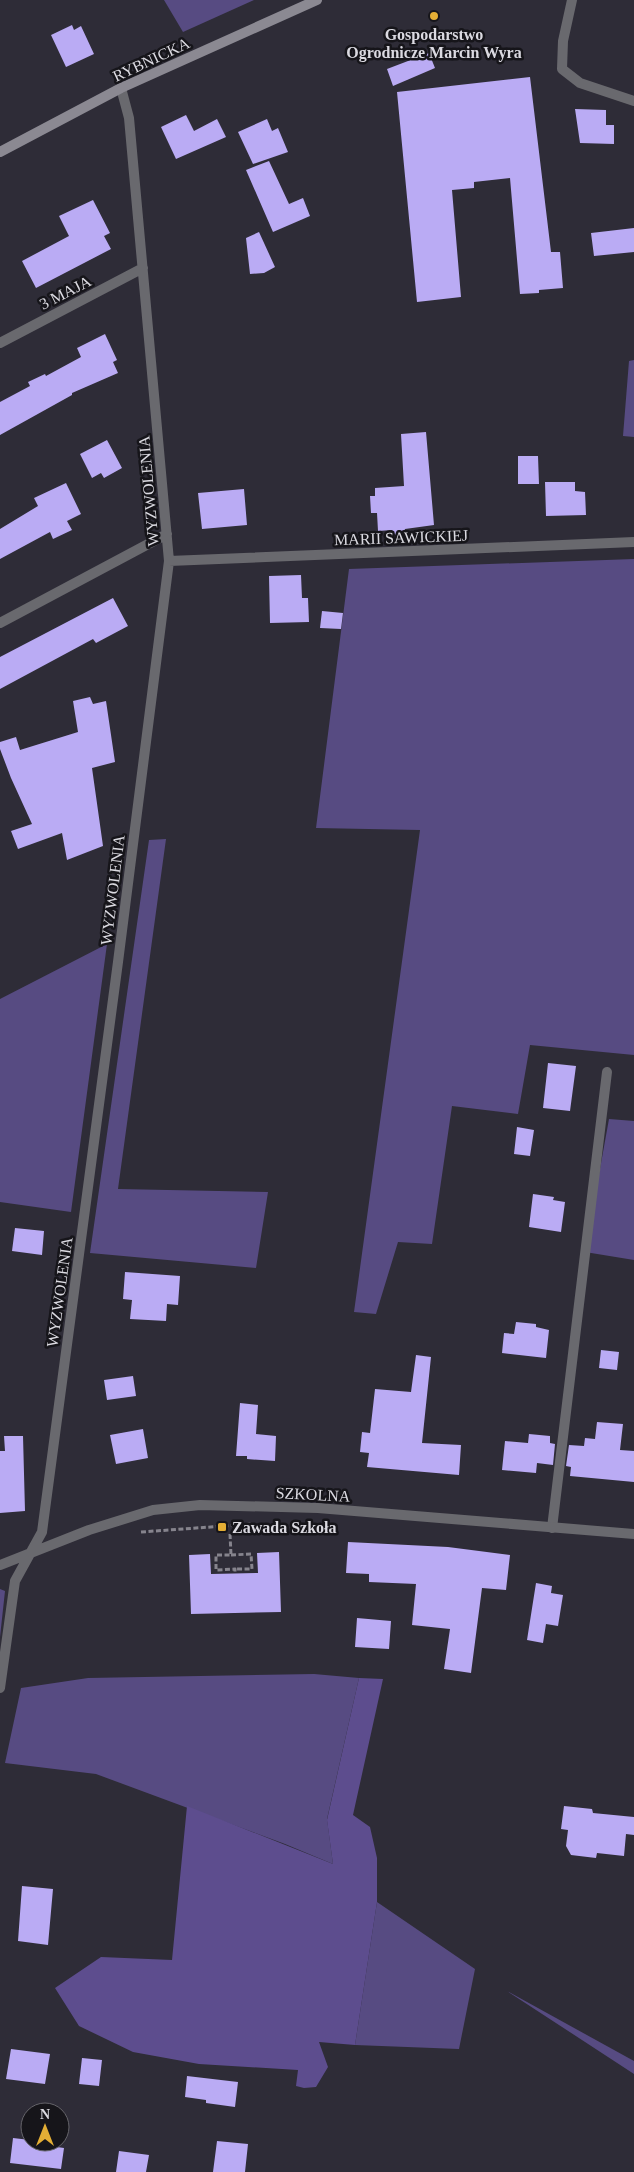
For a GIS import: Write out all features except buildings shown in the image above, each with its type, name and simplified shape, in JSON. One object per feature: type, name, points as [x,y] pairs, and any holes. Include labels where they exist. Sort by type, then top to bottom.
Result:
[{"type":"main road","name":"RYBNICKA","points":[[0,152],[121,88],[317,0]]},
{"type":"street","points":[[572,0],[563,41],[562,69],[580,83],[634,101]]},
{"type":"street","name":"WYZWOLENIA","points":[[0,1688],[15,1581],[42,1532],[117,972],[169,561],[129,118],[121,88]]},
{"type":"street","name":"3 MAJA","points":[[0,342],[143,268]]},
{"type":"street","points":[[0,623],[167,534]]},
{"type":"street","name":"MARII SAWICKIEJ","points":[[169,561],[634,542]]},
{"type":"street","points":[[552,1528],[607,1072]]},
{"type":"street","name":"SZKOLNA","points":[[0,1566],[89,1530],[153,1510],[200,1505],[318,1508],[634,1534]]},
{"type":"path","points":[[135,1531],[151,1532],[259,1524]]},
{"type":"path","points":[[230,1534],[231,1555]]},
{"type":"path","points":[[251,1554],[252,1569],[235,1571],[216,1570],[216,1555],[231,1555],[251,1554]]},
{"type":"shaded area","points":[[164,0],[254,0],[183,32]]},
{"type":"shaded area","points":[[634,360],[634,437],[623,436],[629,361]]},
{"type":"shaded area","points":[[634,559],[634,1055],[530,1045],[518,1114],[452,1106],[432,1244],[398,1242],[376,1314],[354,1312],[420,830],[316,828],[349,569]]},
{"type":"shaded area","points":[[166,839],[118,1189],[268,1192],[256,1268],[90,1253],[149,840]]},
{"type":"shaded area","points":[[107,944],[71,1212],[0,1202],[0,999]]},
{"type":"shaded area","points":[[609,1119],[634,1121],[634,1260],[585,1252]]},
{"type":"shaded area","points":[[0,1589],[5,1591],[0,1637]]},
{"type":"shaded area","points":[[314,1674],[359,1678],[327,1819],[333,1864],[285,1844],[96,1774],[5,1763],[21,1688],[88,1678]]},
{"type":"shaded area","points":[[359,1678],[383,1679],[353,1815],[370,1827],[377,1858],[377,1902],[355,2045],[319,2042],[328,2067],[316,2087],[304,2088],[296,2086],[298,2070],[199,2064],[133,2052],[79,2026],[55,1988],[101,1957],[172,1960],[187,1806],[333,1864],[327,1820]]},
{"type":"shaded area","points":[[377,1902],[475,1969],[459,2049],[355,2045]]},
{"type":"shaded area","points":[[507,1991],[634,2061],[634,2074]]},
{"type":"place","name":"Gospodarstwo Ogrodnicze Marcin Wyra","points":[[434,16]]},
{"type":"place","name":"Zawada Szkoła","points":[[222,1527]]}]
